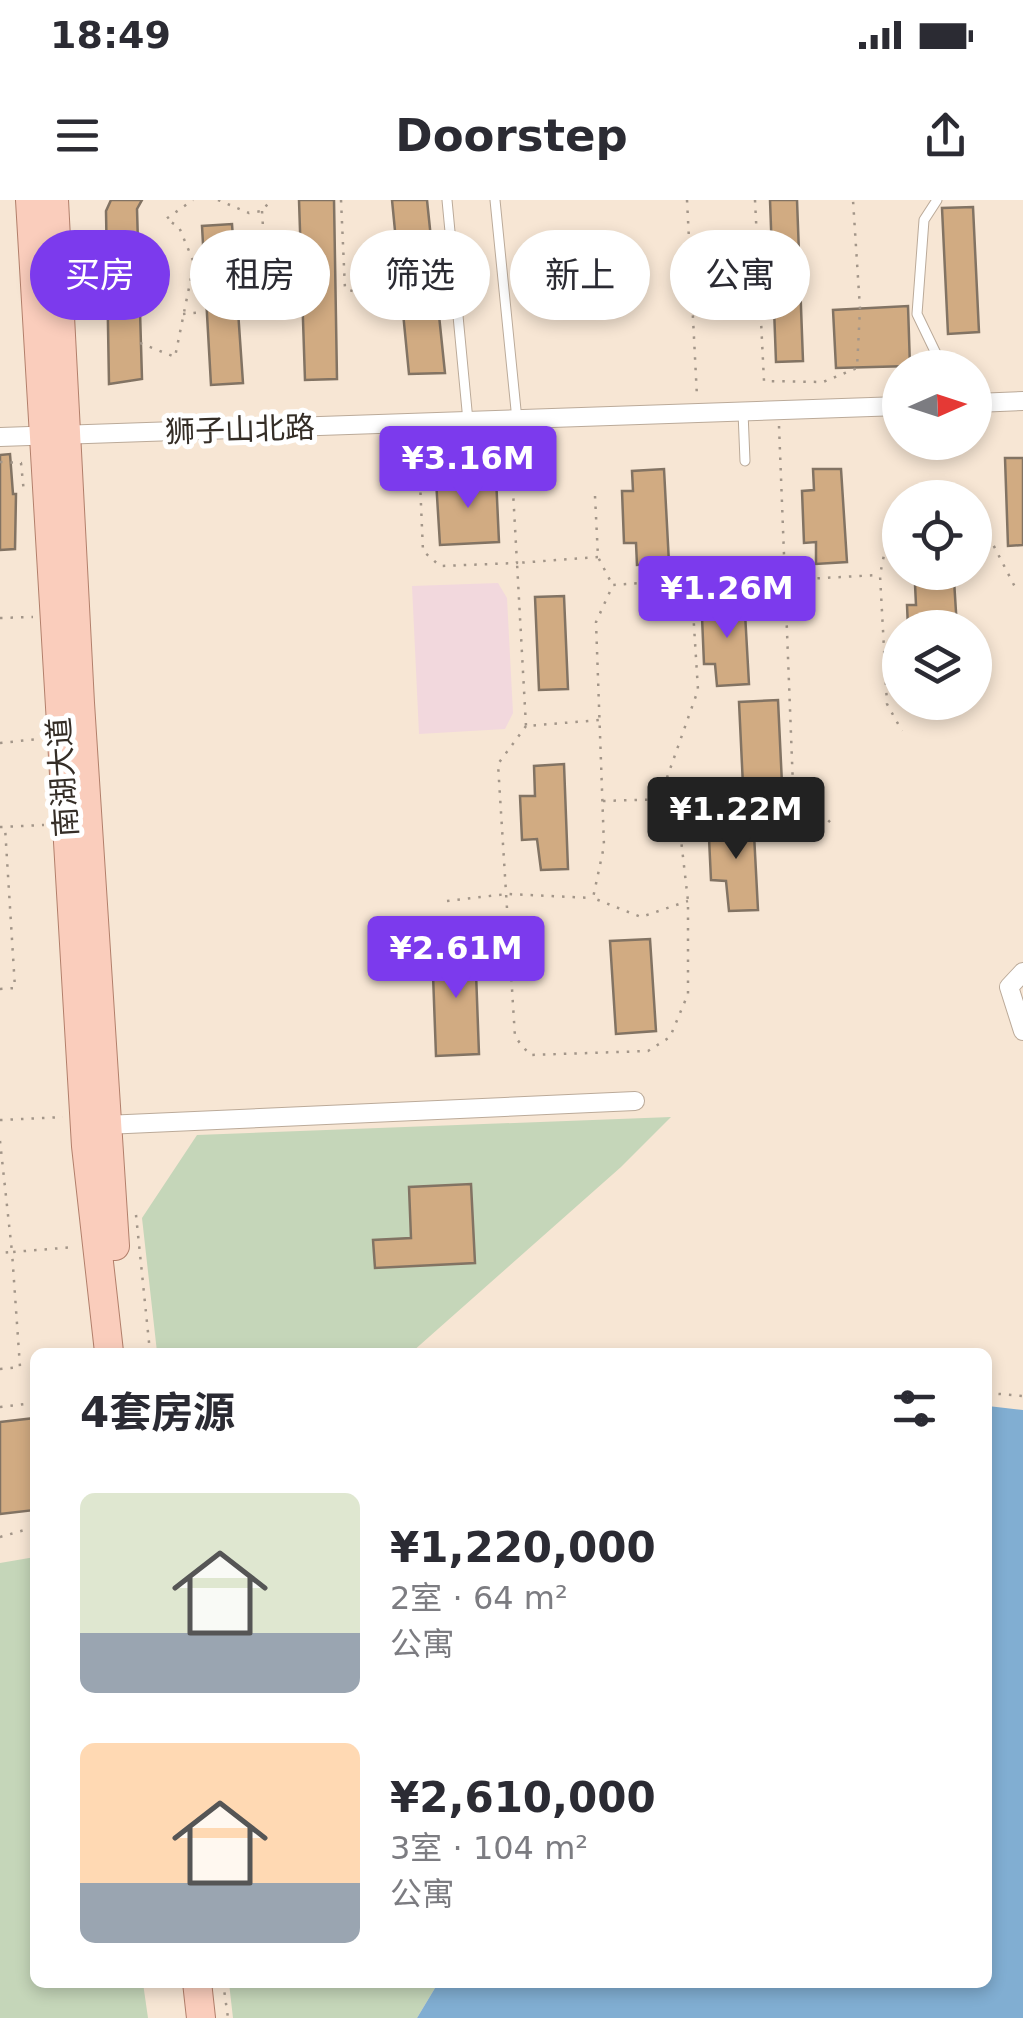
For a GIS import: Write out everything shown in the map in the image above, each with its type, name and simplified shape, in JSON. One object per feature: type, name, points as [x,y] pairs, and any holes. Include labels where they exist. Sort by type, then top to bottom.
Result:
[{"type":"main road","name":"南湖大道","points":[[30,200],[54,435],[110,1348]]},
{"type":"main road","name":"南湖大道","points":[[54,200],[54,435],[46,502],[95,1120],[97,1245],[110,1348]]},
{"type":"main road","points":[[181,1988],[184,2018]]},
{"type":"main road","points":[[197,1988],[201,2018]]},
{"type":"street","points":[[992,402],[1023,401]]},
{"type":"street","name":"狮子山北路","points":[[0,437],[882,407]]},
{"type":"street","points":[[1023,972],[1009,987],[1023,1031]]},
{"type":"street","points":[[95,1120],[635,1101]]},
{"type":"lane","points":[[448,200],[468,422]]},
{"type":"lane","points":[[494,200],[513,420]]},
{"type":"lane","points":[[934,350],[917,314],[924,220],[937,200]]},
{"type":"lane","points":[[743,412],[745,461]]},
{"type":"path","points":[[140,343],[176,356],[194,263],[179,228],[166,219],[193,200]]},
{"type":"path","points":[[218,200],[249,213],[262,211],[271,200]]},
{"type":"path","points":[[341,200],[345,289],[350,290]]},
{"type":"path","points":[[686,200],[698,414]]},
{"type":"path","points":[[755,200],[764,381],[822,382],[857,368],[860,309],[852,200]]},
{"type":"path","points":[[262,211],[263,230]]},
{"type":"path","points":[[182,314],[190,313]]},
{"type":"path","points":[[778,410],[793,786],[834,827]]},
{"type":"path","points":[[513,420],[526,726],[498,764],[515,1037],[530,1055],[648,1051],[670,1037],[688,994],[688,900],[679,822],[663,789],[698,690],[693,610],[684,580]]},
{"type":"path","points":[[0,462],[20,464],[25,504],[46,502]]},
{"type":"path","points":[[420,482],[423,551],[440,566],[598,557]]},
{"type":"path","points":[[595,496],[598,557],[613,586]]},
{"type":"path","points":[[992,540],[1016,587]]},
{"type":"path","points":[[882,565],[887,704],[902,731]]},
{"type":"path","points":[[613,586],[684,580],[702,572],[784,567]]},
{"type":"path","points":[[785,580],[880,575]]},
{"type":"path","points":[[593,898],[604,846],[596,622],[613,586]]},
{"type":"path","points":[[0,618],[38,618]]},
{"type":"path","points":[[526,726],[600,720]]},
{"type":"path","points":[[0,742],[39,741],[39,724]]},
{"type":"path","points":[[602,802],[802,794]]},
{"type":"path","points":[[0,989],[14,988],[3,827],[42,825]]},
{"type":"path","points":[[448,901],[507,894],[593,898],[641,917],[688,900]]},
{"type":"path","points":[[0,1120],[95,1120]]},
{"type":"path","points":[[0,1141],[20,1367],[0,1369]]},
{"type":"path","points":[[0,1253],[97,1245]]},
{"type":"path","points":[[992,1393],[1023,1396]]},
{"type":"path","points":[[0,1407],[30,1404]]},
{"type":"path","points":[[0,1537],[30,1528]]},
{"type":"path","points":[[225,1988],[228,2018]]},
{"type":"shaded area","points":[[498,583],[507,598],[513,713],[505,729],[419,734],[412,586]]},
{"type":"green space","points":[[671,1117],[621,1167],[417,1348],[157,1348],[142,1218],[197,1135]]},
{"type":"green space","points":[[30,1558],[30,1988],[144,1988],[148,2018],[0,2018],[0,1563]]},
{"type":"green space","points":[[230,1988],[435,1988],[417,2018],[233,2018]]},
{"type":"water","points":[[992,1406],[1023,1410],[1023,2018],[417,2018],[435,1988],[992,1988]]},
{"type":"building","points":[[111,200],[142,200],[137,209],[138,230],[106,230],[106,211]]},
{"type":"building","points":[[299,200],[334,200],[337,379],[305,380],[303,320],[330,320],[330,230],[300,230]]},
{"type":"building","points":[[392,200],[427,200],[430,230],[395,230]]},
{"type":"building","points":[[770,200],[797,200],[798,230],[771,230]]},
{"type":"building","points":[[973,207],[979,332],[948,334],[942,208]]},
{"type":"building","points":[[232,224],[232,230],[202,230],[202,226]]},
{"type":"building","points":[[908,306],[909,350],[882,350],[882,367],[836,368],[833,310]]},
{"type":"building","points":[[108,320],[140,320],[142,379],[109,384]]},
{"type":"building","points":[[207,320],[239,320],[243,383],[211,385]]},
{"type":"building","points":[[404,320],[439,320],[445,373],[409,374]]},
{"type":"building","points":[[774,320],[801,320],[803,361],[776,362]]},
{"type":"building","points":[[10,454],[16,494],[15,549],[0,550],[0,455]]},
{"type":"building","points":[[1005,458],[1023,458],[1023,545],[1008,546]]},
{"type":"building","points":[[664,469],[669,563],[637,565],[636,543],[624,543],[622,491],[633,491],[632,471]]},
{"type":"building","points":[[813,469],[841,469],[847,562],[816,564],[816,542],[804,543],[802,491],[814,490]]},
{"type":"building","points":[[496,477],[499,542],[440,545],[436,480]]},
{"type":"building","points":[[915,590],[955,590],[956,610],[907,610],[907,605],[916,605]]},
{"type":"building","points":[[744,595],[749,684],[717,686],[715,664],[704,664],[702,617],[713,616],[712,597]]},
{"type":"building","points":[[564,596],[568,689],[539,690],[535,597]]},
{"type":"building","points":[[778,700],[782,784],[743,786],[739,702]]},
{"type":"building","points":[[564,764],[568,869],[541,870],[537,839],[522,840],[520,796],[535,796],[534,766]]},
{"type":"building","points":[[753,815],[758,910],[729,911],[726,881],[711,880],[709,838],[725,837],[724,816]]},
{"type":"building","points":[[650,939],[656,1031],[616,1034],[610,941]]},
{"type":"building","points":[[475,945],[479,1054],[436,1056],[432,947]]},
{"type":"building","points":[[471,1184],[475,1263],[375,1268],[373,1240],[411,1238],[409,1187]]},
{"type":"building","points":[[30,1419],[30,1511],[0,1514],[0,1422]]}]
